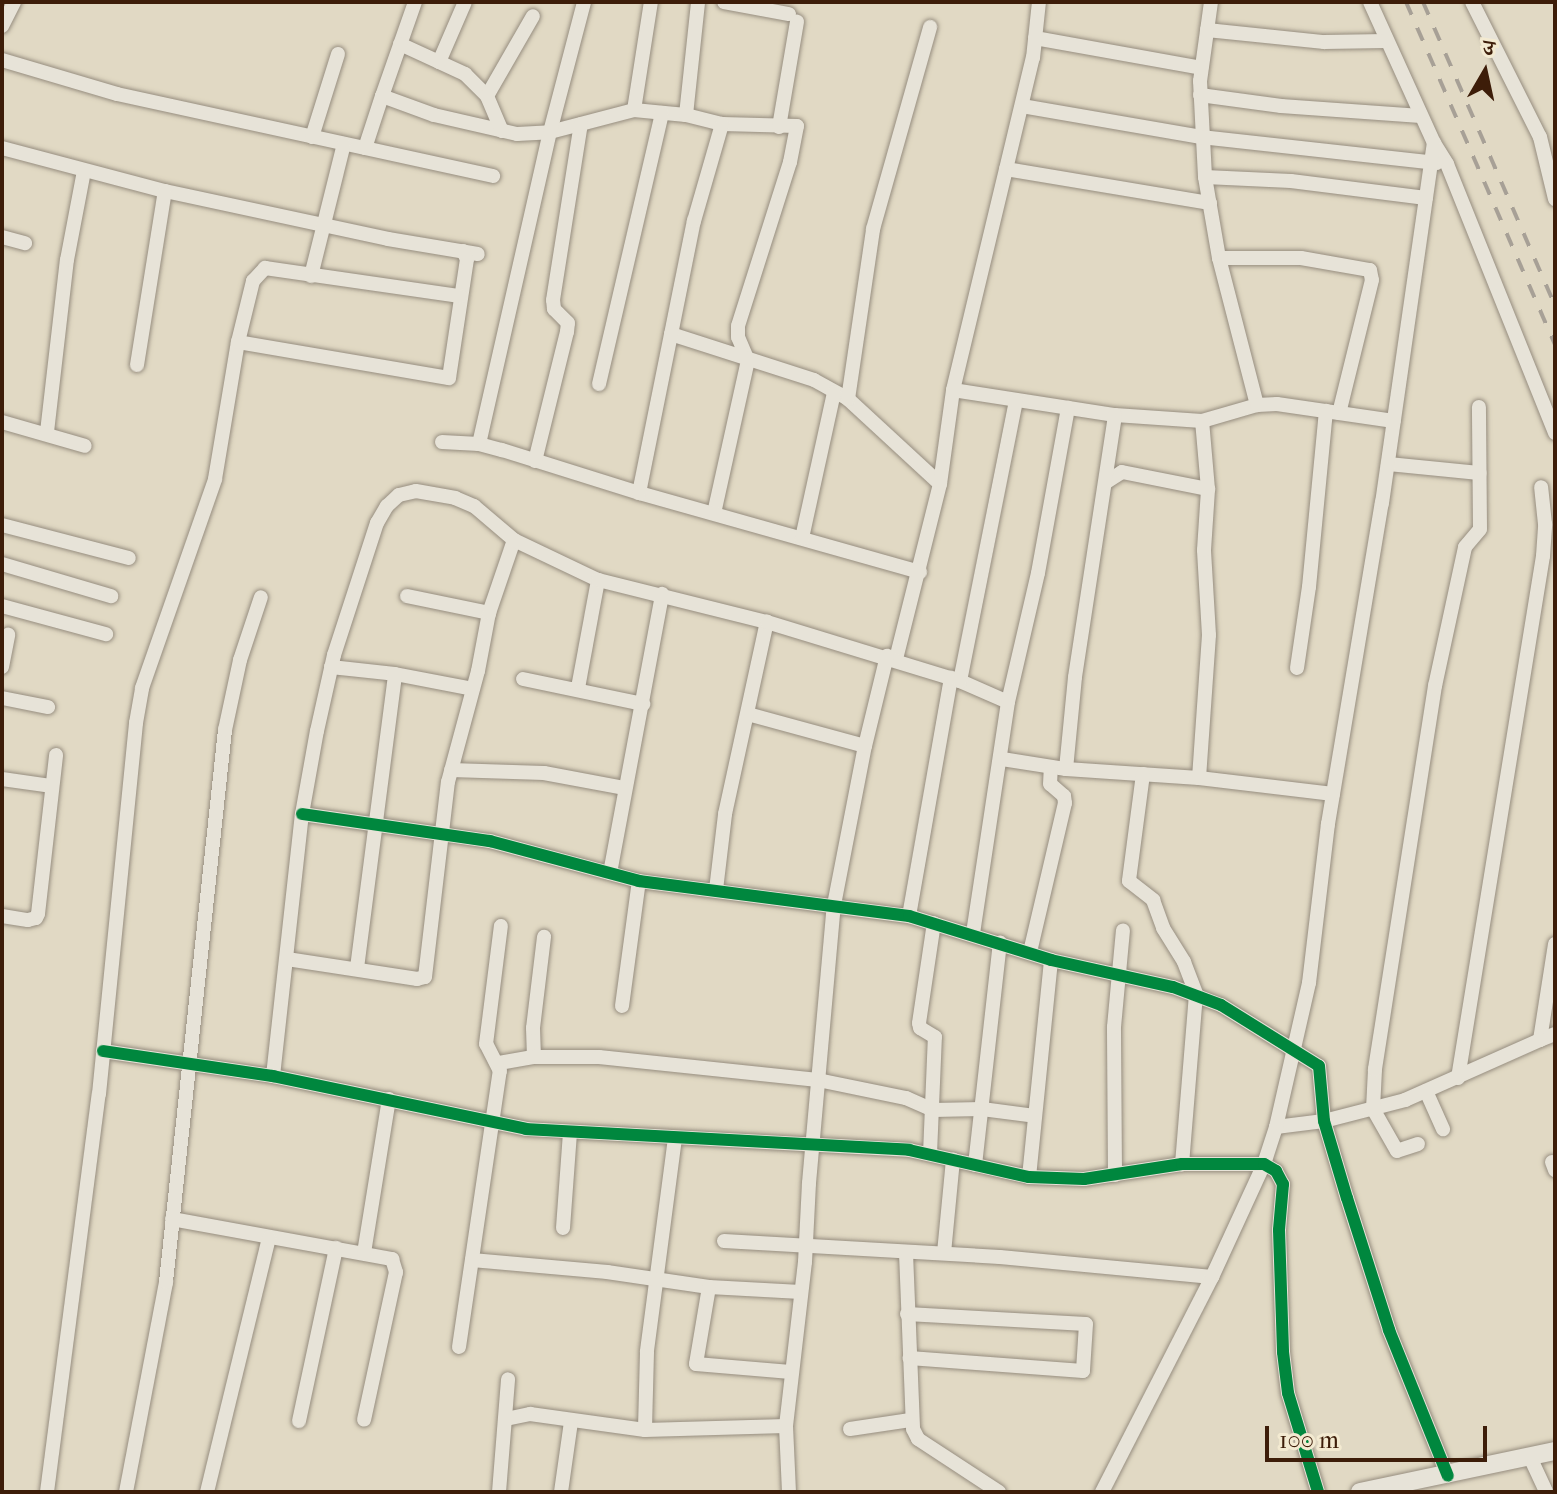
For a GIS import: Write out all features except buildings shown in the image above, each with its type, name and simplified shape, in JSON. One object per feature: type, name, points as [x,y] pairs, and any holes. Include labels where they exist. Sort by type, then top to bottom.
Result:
[{"type":"street","points":[[2,26],[14,2]]},
{"type":"street","points":[[365,148],[415,2]]},
{"type":"street","points":[[439,62],[465,2]]},
{"type":"street","points":[[479,444],[550,132],[584,2]]},
{"type":"street","points":[[634,110],[651,2]]},
{"type":"street","points":[[686,115],[698,2]]},
{"type":"street","points":[[724,2],[793,18],[779,127]]},
{"type":"street","points":[[789,1492],[786,1426],[806,1247],[812,1143],[834,905],[865,746],[920,572],[940,484],[953,390],[1022,106],[1039,2]]},
{"type":"street","points":[[1211,2],[1200,95],[1205,177],[1219,258],[1257,405]]},
{"type":"street","points":[[1370,2],[1421,116],[1447,164],[1555,433]]},
{"type":"street","points":[[1472,2],[1540,137],[1555,199]]},
{"type":"street","points":[[487,96],[533,16]]},
{"type":"street","points":[[848,399],[873,229],[930,27]]},
{"type":"street","points":[[1207,30],[1324,42],[1386,41]]},
{"type":"street","points":[[1035,38],[1201,68]]},
{"type":"street","points":[[400,44],[465,74],[487,96],[502,131]]},
{"type":"street","points":[[312,137],[338,54]]},
{"type":"street","points":[[2,60],[117,94],[493,176]]},
{"type":"street","points":[[1200,95],[1281,106],[1421,116]]},
{"type":"street","points":[[382,96],[434,115],[502,131],[550,132],[634,110],[686,115],[722,124],[797,126],[790,162],[738,326],[738,337],[748,360],[714,513]]},
{"type":"street","points":[[1022,106],[1201,137],[1447,164]]},
{"type":"street","points":[[599,384],[662,113]]},
{"type":"street","points":[[535,461],[567,332],[568,323],[554,309],[553,300],[581,124]]},
{"type":"street","points":[[639,493],[694,221],[722,124]]},
{"type":"street","points":[[1102,1492],[1212,1277],[1264,1164],[1276,1127],[1309,983],[1333,794],[1388,464],[1434,143]]},
{"type":"street","points":[[311,276],[344,144]]},
{"type":"street","points":[[2,148],[165,191],[471,253],[460,296],[449,378],[238,342]]},
{"type":"street","points":[[1006,169],[1210,203]]},
{"type":"street","points":[[47,432],[67,260],[84,171]]},
{"type":"street","points":[[1205,177],[1291,181],[1426,198]]},
{"type":"street","points":[[137,365],[165,191]]},
{"type":"street","points":[[2,237],[25,243]]},
{"type":"street","points":[[1219,258],[1289,257],[1370,270],[1372,280],[1332,412],[1297,668]]},
{"type":"street","points":[[47,1492],[81,1245],[129,782],[142,688],[215,479],[238,342],[258,272],[265,268],[460,296]]},
{"type":"street","points":[[671,334],[814,380],[848,399],[940,484]]},
{"type":"street","points":[[953,390],[1115,415],[1202,421],[1257,405],[1394,421]]},
{"type":"street","points":[[802,538],[834,392]]},
{"type":"street","points":[[909,916],[1016,401]]},
{"type":"street","points":[[1418,1144],[1397,1151],[1373,1109],[1379,1024],[1435,686],[1465,547],[1480,529],[1479,407]]},
{"type":"street","points":[[973,933],[1002,759],[1008,702],[1035,586],[1068,408]]},
{"type":"street","points":[[1030,952],[1065,803],[1064,796],[1050,784],[1058,768],[1077,662],[1115,415]]},
{"type":"street","points":[[1199,778],[1209,635],[1204,550],[1208,489],[1202,421]]},
{"type":"street","points":[[2,422],[47,432],[85,446]]},
{"type":"street","points":[[442,442],[479,444],[639,493],[920,572]]},
{"type":"street","points":[[1388,464],[1480,473]]},
{"type":"street","points":[[1105,483],[1122,472],[1208,489]]},
{"type":"street","points":[[1458,1078],[1543,556],[1545,524],[1541,487]]},
{"type":"street","points":[[273,1076],[302,814],[331,667],[377,523],[387,506],[399,495],[432,492],[474,506],[514,540],[598,580],[662,594],[891,657],[956,679],[1008,702]]},
{"type":"street","points":[[2,525],[129,558]]},
{"type":"street","points":[[287,959],[417,979],[425,977],[451,770],[489,613],[514,540]]},
{"type":"street","points":[[2,564],[111,596]]},
{"type":"street","points":[[578,688],[598,580]]},
{"type":"street","points":[[610,873],[662,594]]},
{"type":"street","points":[[407,596],[489,613]]},
{"type":"street","points":[[126,1492],[160,1320],[225,730],[240,660],[261,597]]},
{"type":"street","points":[[2,606],[106,634]]},
{"type":"street","points":[[716,890],[725,814],[767,622]]},
{"type":"street","points":[[2,667],[8,635]]},
{"type":"street","points":[[331,667],[395,674],[473,689]]},
{"type":"street","points":[[357,968],[395,674]]},
{"type":"street","points":[[523,679],[578,688],[643,704]]},
{"type":"street","points":[[2,698],[48,707]]},
{"type":"street","points":[[748,714],[865,746]]},
{"type":"street","points":[[2,916],[36,918],[56,755]]},
{"type":"street","points":[[1002,759],[1058,768],[1199,778],[1333,794]]},
{"type":"street","points":[[451,770],[544,773],[624,788]]},
{"type":"street","points":[[1143,774],[1129,881],[1153,900],[1163,928],[1184,962],[1196,994],[1182,1164]]},
{"type":"street","points":[[2,779],[51,786]]},
{"type":"street","points":[[302,814],[490,841],[639,881],[909,916],[973,933],[1051,960],[1196,994],[1295,1049],[1319,1066],[1324,1121],[1389,1330],[1448,1476]]},
{"type":"street","points":[[622,1006],[639,881]]},
{"type":"street","points":[[930,1154],[935,1037],[920,1028],[919,1023],[934,923]]},
{"type":"street","points":[[459,1347],[493,1124],[499,1063],[486,1044],[501,926]]},
{"type":"street","points":[[1115,1175],[1114,1027],[1123,930]]},
{"type":"street","points":[[534,1057],[533,1028],[544,937]]},
{"type":"street","points":[[975,1165],[1000,942]]},
{"type":"street","points":[[1540,1040],[1555,944]]},
{"type":"street","points":[[1029,1177],[1051,960]]},
{"type":"street","points":[[1276,1127],[1324,1121],[1373,1109],[1458,1078],[1555,1034]]},
{"type":"street","points":[[103,1051],[273,1076],[493,1124],[570,1133],[812,1143],[930,1154],[1029,1177],[1084,1179],[1182,1164],[1264,1164],[1276,1171],[1283,1184],[1279,1230],[1283,1352],[1288,1393],[1318,1492]]},
{"type":"street","points":[[499,1063],[534,1057],[599,1057],[818,1080],[906,1098],[933,1110],[982,1109],[1035,1116]]},
{"type":"street","points":[[1426,1091],[1443,1129]]},
{"type":"street","points":[[364,1253],[389,1099]]},
{"type":"street","points":[[563,1228],[570,1133]]},
{"type":"street","points":[[645,1430],[647,1352],[675,1138]]},
{"type":"street","points":[[944,1253],[953,1159]]},
{"type":"street","points":[[172,1219],[387,1256],[396,1265],[364,1420]]},
{"type":"street","points":[[207,1492],[269,1237]]},
{"type":"street","points":[[724,1241],[944,1253],[1212,1277]]},
{"type":"street","points":[[299,1421],[336,1248]]},
{"type":"street","points":[[906,1253],[910,1420],[918,1439],[999,1492]]},
{"type":"street","points":[[472,1260],[656,1278],[709,1287],[801,1292]]},
{"type":"street","points":[[709,1287],[696,1364],[791,1372]]},
{"type":"street","points":[[907,1314],[1086,1324],[1083,1371],[909,1358]]},
{"type":"street","points":[[499,1492],[508,1379]]},
{"type":"street","points":[[506,1419],[530,1414],[645,1430],[786,1426]]},
{"type":"street","points":[[850,1429],[910,1420]]},
{"type":"street","points":[[561,1492],[571,1422]]},
{"type":"street","points":[[1360,1492],[1393,1489],[1555,1451]]},
{"type":"street","points":[[1530,1457],[1546,1492]]},
{"type":"railway","points":[[1406,2],[1555,344]]},
{"type":"railway","points":[[1423,2],[1555,306]]},
{"type":"cycle path","points":[[302,814],[490,841],[639,881],[909,916],[1051,960],[1173,987],[1221,1005],[1319,1066],[1324,1121],[1347,1198],[1389,1330],[1448,1476]]},
{"type":"cycle path","points":[[103,1051],[273,1076],[526,1129],[909,1150],[1029,1177],[1084,1179],[1182,1164],[1264,1164],[1276,1171],[1283,1184],[1279,1230],[1283,1352],[1288,1393],[1318,1492]]}]
